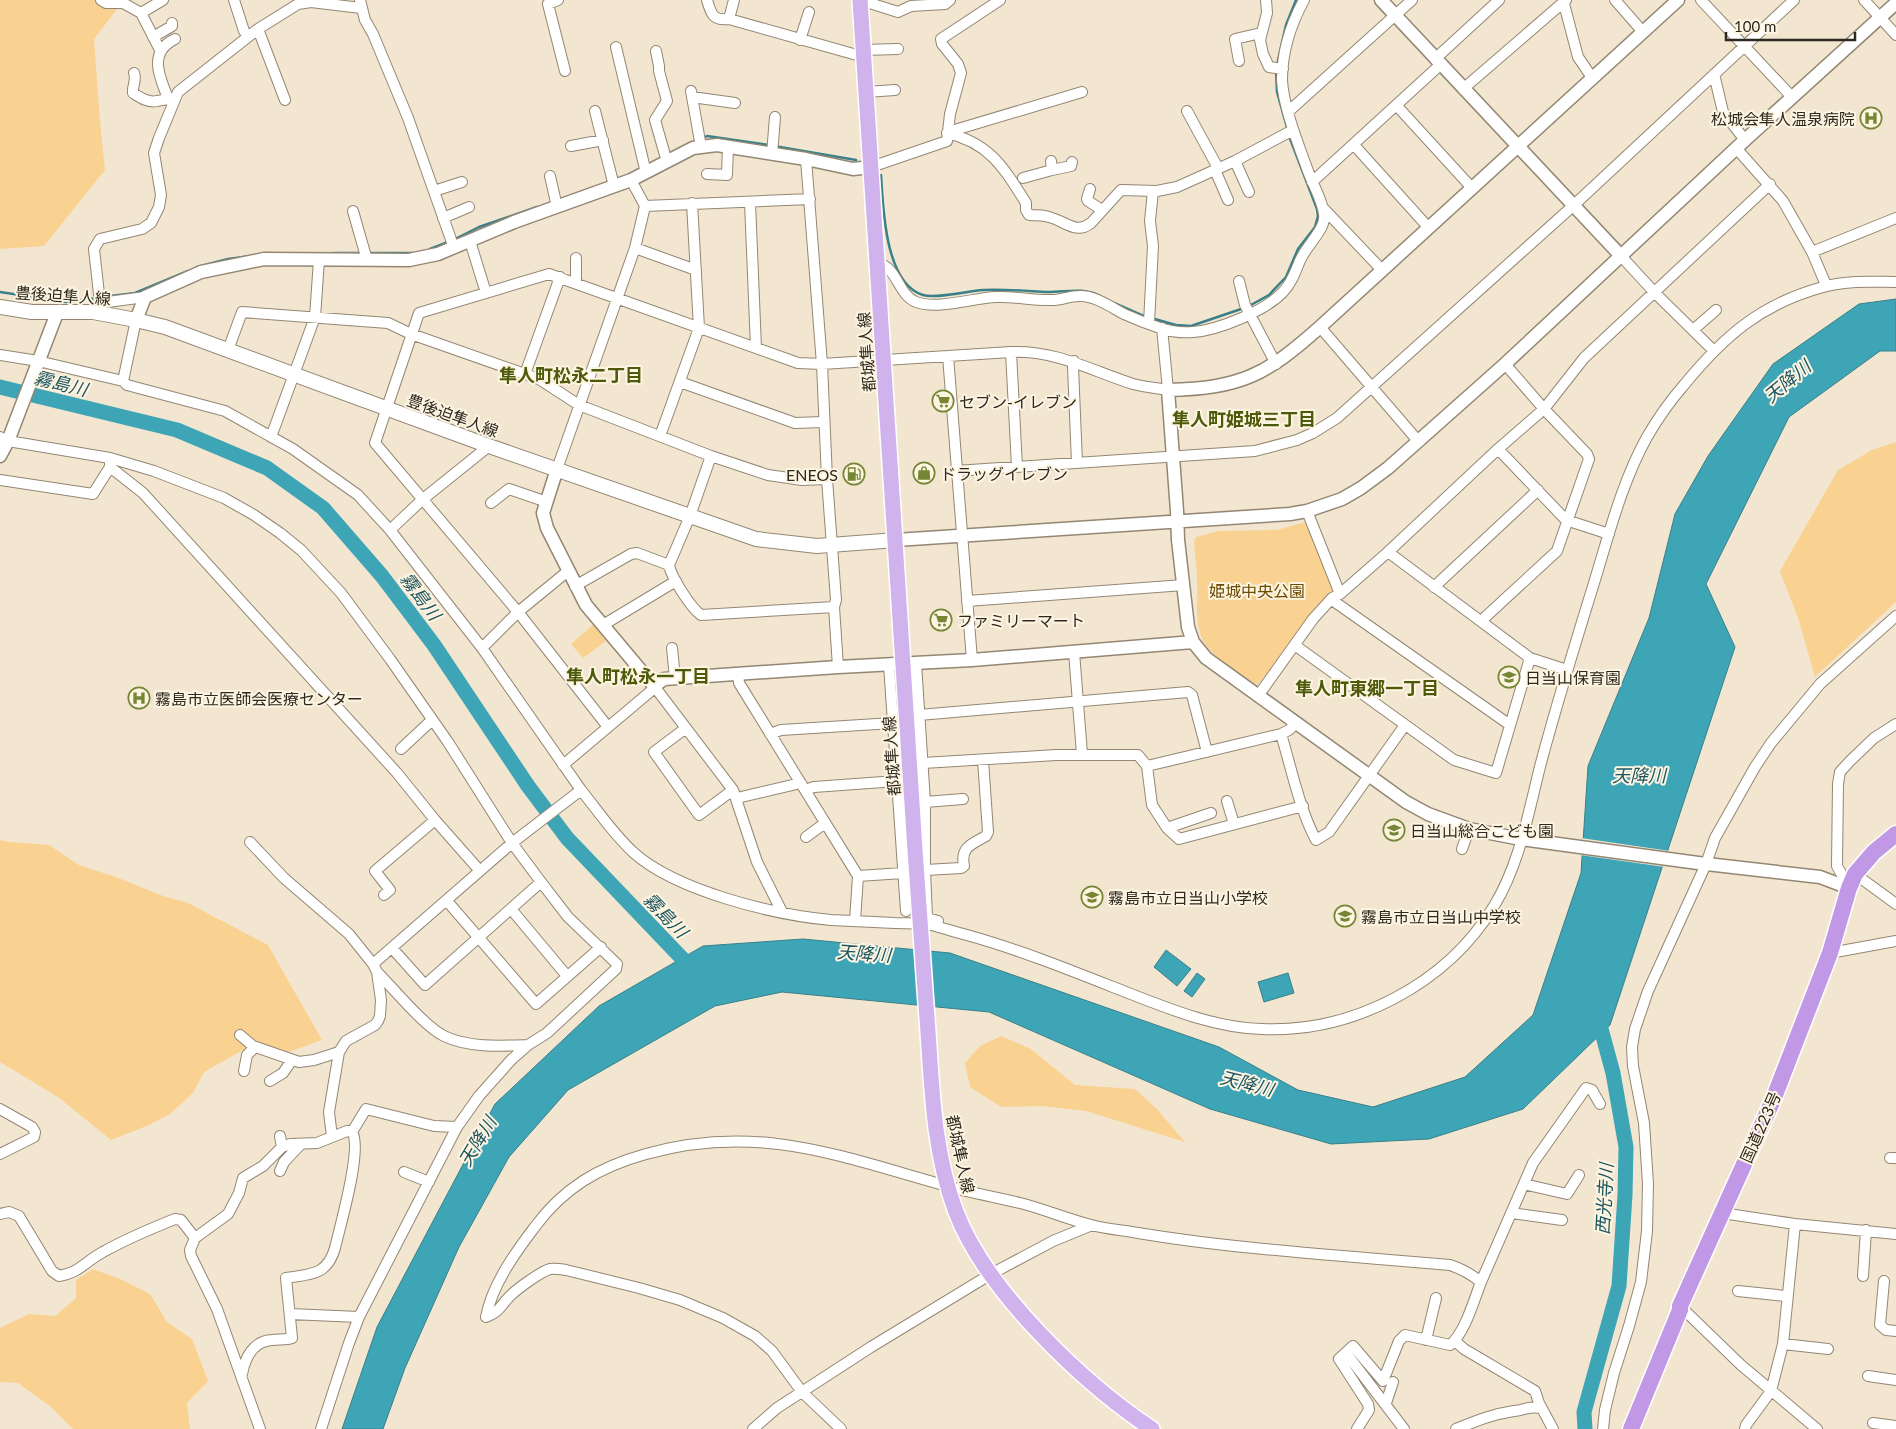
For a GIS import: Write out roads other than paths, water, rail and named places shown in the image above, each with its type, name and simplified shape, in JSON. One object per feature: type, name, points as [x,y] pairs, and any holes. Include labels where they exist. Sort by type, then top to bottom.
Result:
[{"type":"highway","name":"国道223号","points":[[1631,1429],[1680,1306],[1772,1100],[1830,953],[1852,881],[1874,852],[1896,834]]},
{"type":"main road","name":"都城隼人線","points":[[860,0],[920,927],[934,1105],[947,1184],[964,1229],[974,1248],[991,1274],[1022,1313],[1096,1387],[1152,1429]]},
{"type":"main road","name":"豊後迫隼人線","points":[[0,307],[32,312],[93,312],[136,320],[165,328],[294,374],[386,410],[756,539],[817,546],[896,540]]},
{"type":"street","points":[[102,0],[106,3],[124,3],[141,13],[160,50]]},
{"type":"street","points":[[141,13],[163,0]]},
{"type":"street","points":[[234,0],[244,31],[249,36]]},
{"type":"street","points":[[558,0],[548,4],[565,72]]},
{"type":"street","points":[[707,0],[711,15],[719,20],[729,19],[800,40],[863,54],[898,49]]},
{"type":"street","points":[[729,19],[734,0]]},
{"type":"street","points":[[860,0],[898,12],[911,6],[932,2],[944,4],[950,0]]},
{"type":"street","points":[[452,244],[408,118],[373,34],[364,20],[362,3],[304,2],[290,8],[258,29],[171,99],[154,153],[161,195],[159,207],[152,223],[142,230],[100,239],[94,249],[99,299],[145,297],[201,272],[264,259],[319,260],[366,256],[409,260],[438,254],[452,244],[470,242],[556,203],[613,182],[631,180],[645,169],[666,158],[701,146],[717,145],[772,153],[853,169],[870,167],[947,141],[950,114],[961,73],[958,64],[942,44],[942,39],[1000,0]]},
{"type":"street","points":[[1266,0],[1267,13],[1260,40],[1263,54],[1269,67],[1278,68]]},
{"type":"street","points":[[877,263],[889,269],[907,297],[917,302],[938,304],[997,297],[1054,300],[1080,295],[1096,299],[1126,315],[1149,320],[1162,328],[1194,332],[1215,327],[1278,296],[1288,286],[1304,251],[1324,226],[1325,219],[1323,208],[1290,132],[1289,111],[1278,68],[1291,26],[1304,0]]},
{"type":"street","points":[[1381,0],[1655,293],[1713,350]]},
{"type":"street","points":[[1289,111],[1412,0]]},
{"type":"street","points":[[1312,182],[1397,106],[1499,0]]},
{"type":"street","points":[[1615,0],[1643,32]]},
{"type":"street","points":[[608,727],[518,612],[375,443],[419,313],[549,274],[798,362],[822,364],[1038,352],[1074,361],[1135,384],[1168,390],[1201,389],[1233,383],[1254,376],[1276,364],[1320,327],[1678,0]]},
{"type":"street","points":[[1701,0],[1792,97]]},
{"type":"street","points":[[956,471],[1255,451],[1297,440],[1313,433],[1337,418],[1371,388],[1574,205],[1794,0]]},
{"type":"street","points":[[1864,0],[1896,35]]},
{"type":"street","points":[[1463,89],[1564,1],[1578,56],[1593,78]]},
{"type":"street","points":[[896,540],[1290,514],[1308,511],[1342,499],[1361,488],[1419,442],[1740,144],[1896,3]]},
{"type":"street","points":[[800,40],[809,12]]},
{"type":"street","points":[[153,37],[172,26],[172,23]]},
{"type":"street","points":[[258,29],[285,100]]},
{"type":"street","points":[[1240,60],[1235,39],[1261,33]]},
{"type":"street","points":[[171,99],[157,72],[160,50],[167,42],[175,39]]},
{"type":"street","points":[[616,47],[645,169]]},
{"type":"street","points":[[656,51],[667,101],[655,120],[666,158]]},
{"type":"street","points":[[134,72],[136,78],[132,90],[133,94],[146,101],[156,102],[171,99]]},
{"type":"street","points":[[1714,74],[1723,112],[1740,144],[1783,202],[1812,252],[1826,285]]},
{"type":"street","points":[[866,92],[895,90]]},
{"type":"street","points":[[947,132],[1082,92]]},
{"type":"street","points":[[701,146],[692,94],[735,103]]},
{"type":"street","points":[[1397,106],[1472,188]]},
{"type":"street","points":[[595,111],[613,182]]},
{"type":"street","points":[[1187,111],[1216,169],[1228,200]]},
{"type":"street","points":[[772,153],[775,117]]},
{"type":"street","points":[[947,132],[969,139],[990,153],[1026,203]]},
{"type":"street","points":[[1072,162],[1071,166],[1052,165],[1023,177],[1026,210],[1029,215],[1048,216],[1078,229],[1086,227],[1122,190],[1153,191],[1177,187],[1290,132]]},
{"type":"street","points":[[571,146],[603,140]]},
{"type":"street","points":[[1354,145],[1428,227]]},
{"type":"street","points":[[707,174],[731,175],[728,147]]},
{"type":"street","points":[[806,159],[822,364],[823,422],[836,600],[834,607],[838,667]]},
{"type":"street","points":[[1235,160],[1249,192]]},
{"type":"street","points":[[550,176],[556,203]]},
{"type":"street","points":[[631,180],[644,206],[635,248],[543,513],[547,528],[586,605],[654,686],[735,794],[754,856],[782,912]]},
{"type":"street","points":[[434,191],[462,182]]},
{"type":"street","points":[[1258,696],[1314,619],[1336,596],[1388,552],[1498,449],[1544,409],[1584,358],[1770,184]]},
{"type":"street","points":[[1090,189],[1088,201],[1102,210]]},
{"type":"street","points":[[1149,320],[1153,246],[1150,220],[1153,191]]},
{"type":"street","points":[[644,206],[810,199]]},
{"type":"street","points":[[750,202],[756,348]]},
{"type":"street","points":[[660,436],[699,328],[692,203]]},
{"type":"street","points":[[443,218],[469,207]]},
{"type":"street","points":[[1323,208],[1382,270]]},
{"type":"street","points":[[353,211],[366,256]]},
{"type":"street","points":[[1812,252],[1896,218]]},
{"type":"street","points":[[470,242],[486,293]]},
{"type":"street","points":[[635,248],[696,270]]},
{"type":"street","points":[[576,258],[576,282]]},
{"type":"street","points":[[271,437],[315,317],[319,260]]},
{"type":"street","points":[[525,374],[560,277]]},
{"type":"street","points":[[1239,281],[1247,310],[1276,364]]},
{"type":"street","points":[[0,355],[38,361],[123,381],[128,385],[225,411],[293,449],[358,495],[390,530],[482,648],[563,765],[579,792],[624,843],[664,873],[752,906],[823,919],[920,927],[971,936],[1012,948],[1145,999],[1210,1021],[1263,1030],[1327,1024],[1356,1015],[1395,999],[1443,965],[1472,936],[1494,906],[1508,878],[1523,839],[1567,670],[1609,534],[1626,485],[1647,438],[1663,411],[1713,350],[1762,311],[1826,285],[1896,282]]},
{"type":"street","points":[[123,381],[136,320],[145,297]]},
{"type":"street","points":[[1693,330],[1716,310]]},
{"type":"street","points":[[228,350],[242,312],[388,323],[411,334],[539,379],[580,405],[711,456],[768,475],[802,480],[827,479]]},
{"type":"street","points":[[0,456],[4,439],[57,313]]},
{"type":"street","points":[[1320,327],[1419,442]]},
{"type":"street","points":[[1162,328],[1178,540],[1188,627],[1193,642],[1206,658],[1295,724],[1406,802],[1428,814],[1469,830],[1702,863],[1852,881]]},
{"type":"street","points":[[1011,352],[1017,467]]},
{"type":"street","points":[[948,356],[972,660]]},
{"type":"street","points":[[1074,361],[1077,463]]},
{"type":"street","points":[[1481,621],[1556,551],[1589,459],[1588,454],[1504,364]]},
{"type":"street","points":[[680,382],[795,423],[823,422]]},
{"type":"street","points":[[4,439],[154,472],[224,498],[280,533],[301,550],[341,593],[432,720],[541,882],[568,917],[616,961],[616,969],[547,1033],[528,1045],[503,1068],[457,1127],[359,1318],[321,1429]]},
{"type":"street","points":[[390,530],[424,499],[489,446]]},
{"type":"street","points":[[1498,449],[1566,520],[1609,534]]},
{"type":"street","points":[[669,565],[690,516],[711,456]]},
{"type":"street","points":[[0,480],[93,494],[110,463]]},
{"type":"street","points":[[110,463],[143,493],[396,773],[480,871]]},
{"type":"street","points":[[491,503],[509,489],[547,502]]},
{"type":"street","points":[[1434,587],[1538,490]]},
{"type":"street","points":[[1308,511],[1336,596]]},
{"type":"street","points":[[1388,552],[1530,658],[1567,670]]},
{"type":"street","points":[[575,586],[631,554],[637,553],[669,565],[676,581],[696,612],[701,615],[834,607]]},
{"type":"street","points":[[482,648],[518,612],[568,571]]},
{"type":"street","points":[[603,624],[676,581]]},
{"type":"street","points":[[967,601],[1184,585]]},
{"type":"street","points":[[1336,596],[1332,600],[1510,725]]},
{"type":"street","points":[[1604,1429],[1605,1410],[1614,1373],[1630,1326],[1641,1282],[1647,1231],[1648,1184],[1644,1123],[1633,1066],[1632,1047],[1635,1029],[1655,972],[1702,863],[1756,767],[1772,743],[1820,684],[1895,618]]},
{"type":"street","points":[[563,765],[664,679],[972,660],[1193,642]]},
{"type":"street","points":[[1296,646],[1454,760],[1496,773],[1530,658]]},
{"type":"street","points":[[672,648],[675,678]]},
{"type":"street","points":[[1074,652],[1082,754]]},
{"type":"street","points":[[902,664],[919,715],[925,802],[927,918],[972,929],[971,936]]},
{"type":"street","points":[[902,664],[894,723],[906,911]]},
{"type":"street","points":[[738,674],[739,682],[858,876],[855,922]]},
{"type":"street","points":[[919,715],[1188,692],[1192,695],[1207,752]]},
{"type":"street","points":[[401,749],[432,720]]},
{"type":"street","points":[[770,734],[782,730],[894,723]]},
{"type":"street","points":[[1147,766],[1281,734],[1290,730],[1295,724]]},
{"type":"street","points":[[1896,724],[1874,738],[1840,772],[1836,866],[1852,881],[1896,904]]},
{"type":"street","points":[[1281,734],[1311,831],[1316,840],[1329,832],[1405,726]]},
{"type":"street","points":[[686,728],[654,752],[699,815],[735,794],[803,786],[814,787],[897,781]]},
{"type":"street","points":[[923,763],[1082,754],[1138,755],[1147,766],[1152,804],[1167,828],[1179,839],[1303,806]]},
{"type":"street","points":[[925,870],[960,868],[964,866],[962,856],[964,850],[986,836],[988,832],[983,760]]},
{"type":"street","points":[[375,968],[392,948],[513,842],[579,792]]},
{"type":"street","points":[[925,802],[963,799]]},
{"type":"street","points":[[1226,801],[1234,824]]},
{"type":"street","points":[[1167,828],[1211,814]]},
{"type":"street","points":[[384,895],[390,890],[375,871],[435,820]]},
{"type":"street","points":[[806,837],[825,824]]},
{"type":"street","points":[[1462,849],[1469,830]]},
{"type":"street","points":[[250,842],[284,878],[349,934],[375,968],[427,1023],[444,1036],[484,1045],[528,1045]]},
{"type":"street","points":[[858,876],[903,873]]},
{"type":"street","points":[[392,948],[425,985],[541,882]]},
{"type":"street","points":[[447,901],[536,1004],[601,947]]},
{"type":"street","points":[[511,909],[567,976]]},
{"type":"street","points":[[1830,953],[1896,941]]},
{"type":"street","points":[[332,1136],[329,1112],[339,1052],[346,1041],[375,1025],[380,1016],[381,1000],[375,968]]},
{"type":"street","points":[[240,1035],[255,1047],[299,1062],[314,1060],[339,1052]]},
{"type":"street","points":[[244,1071],[247,1056],[255,1047]]},
{"type":"street","points":[[270,1080],[283,1073],[292,1060]]},
{"type":"street","points":[[1357,1429],[1369,1410],[1368,1404],[1339,1360],[1353,1346],[1383,1381],[1398,1341],[1405,1335],[1450,1345],[1455,1341],[1463,1327],[1533,1163],[1586,1088],[1592,1090],[1600,1104]]},
{"type":"street","points":[[0,1109],[32,1127],[35,1132],[34,1137],[0,1154]]},
{"type":"street","points":[[352,1132],[366,1109],[434,1126],[457,1127]]},
{"type":"street","points":[[260,1429],[217,1309],[191,1256],[190,1250],[195,1238],[228,1214],[240,1192],[245,1176],[261,1168],[282,1147],[318,1143],[347,1131],[352,1132]]},
{"type":"street","points":[[242,1377],[244,1365],[250,1351],[269,1340],[292,1338],[286,1278],[320,1271],[327,1265],[333,1255],[355,1157],[356,1141],[352,1132]]},
{"type":"street","points":[[280,1136],[282,1147]]},
{"type":"street","points":[[841,1429],[802,1392],[772,1352],[755,1336],[723,1318],[695,1306],[639,1288],[566,1270],[551,1269],[537,1276],[509,1296],[499,1311],[486,1316],[499,1284],[525,1241],[559,1199],[581,1182],[625,1160],[661,1150],[707,1142],[736,1140],[788,1145],[859,1160],[1021,1203],[1092,1225],[1225,1246],[1450,1265],[1463,1270],[1481,1282]]},
{"type":"street","points":[[280,1171],[284,1162],[301,1144]]},
{"type":"street","points":[[404,1172],[428,1182]]},
{"type":"street","points":[[1524,1184],[1567,1194],[1579,1175]]},
{"type":"street","points":[[0,1214],[9,1212],[19,1216],[52,1271],[59,1276],[70,1274],[108,1249],[129,1238],[175,1219],[181,1220],[195,1238]]},
{"type":"street","points":[[1511,1213],[1562,1220]]},
{"type":"street","points":[[1722,1213],[1795,1224],[1896,1234]]},
{"type":"street","points":[[1745,1429],[1771,1391],[1782,1344],[1795,1224]]},
{"type":"street","points":[[753,1429],[777,1408],[871,1347],[991,1274],[1053,1240],[1092,1225]]},
{"type":"street","points":[[1862,1276],[1866,1230]]},
{"type":"street","points":[[1884,1281],[1880,1325],[1886,1330],[1896,1331]]},
{"type":"street","points":[[1738,1291],[1786,1296]]},
{"type":"street","points":[[1426,1340],[1436,1298]]},
{"type":"street","points":[[1680,1306],[1717,1344],[1817,1429]]},
{"type":"street","points":[[290,1314],[359,1318]]},
{"type":"street","points":[[1455,1341],[1464,1349],[1535,1391],[1541,1408],[1553,1429]]},
{"type":"street","points":[[1782,1344],[1828,1348]]},
{"type":"street","points":[[1346,1353],[1404,1429]]},
{"type":"street","points":[[1868,1376],[1896,1380]]},
{"type":"street","points":[[1386,1403],[1393,1382]]},
{"type":"street","points":[[1456,1429],[1491,1415],[1530,1406],[1541,1408]]},
{"type":"street","points":[[1874,1423],[1896,1426]]},
{"type":"water","name":"天降川","points":[[1896,299],[1896,351],[1880,351],[1789,417],[1706,584],[1735,647],[1610,1025],[1523,1109],[1429,1139],[1331,1144],[1210,1109],[989,1012],[782,992],[715,1006],[568,1090],[509,1157],[459,1247],[405,1368],[383,1429],[342,1429],[377,1327],[495,1104],[599,1006],[703,946],[803,939],[950,953],[1219,1047],[1298,1090],[1373,1107],[1465,1077],[1533,1015],[1581,873],[1588,766],[1649,618],[1675,514],[1708,456],[1773,364],[1859,304]]},
{"type":"water","points":[[1166,950],[1191,969],[1177,986],[1154,967]]},
{"type":"water","points":[[1197,973],[1205,979],[1192,997],[1184,991]]},
{"type":"water","points":[[1288,973],[1294,993],[1264,1002],[1258,982]]},
{"type":"waterway","points":[[1277,65],[1286,25],[1296,0]]},
{"type":"waterway","points":[[1276,70],[1277,92],[1288,131]]},
{"type":"waterway","points":[[703,138],[707,136],[769,145]]},
{"type":"waterway","points":[[1249,306],[1269,295],[1286,277],[1298,249],[1315,227],[1318,216],[1289,136]]},
{"type":"waterway","points":[[774,146],[856,160]]},
{"type":"waterway","points":[[881,175],[888,243],[901,276],[910,288],[929,296],[983,290],[1081,291],[1100,296]]},
{"type":"waterway","points":[[453,240],[479,227],[537,207]]},
{"type":"waterway","points":[[430,249],[448,242]]},
{"type":"waterway","points":[[333,253],[363,253]]},
{"type":"waterway","points":[[368,253],[413,253]]},
{"type":"waterway","points":[[197,267],[228,259],[251,256]]},
{"type":"waterway","points":[[103,297],[135,293],[188,271]]},
{"type":"waterway","points":[[0,292],[66,302],[97,298]]},
{"type":"waterway","points":[[1114,303],[1146,317]]},
{"type":"waterway","points":[[1151,318],[1176,325],[1191,326],[1244,308]]},
{"type":"waterway","name":"霧島川","points":[[0,387],[177,430],[267,468],[323,508],[382,576],[434,645],[528,786],[567,838],[696,973]]},
{"type":"waterway","name":"西光寺川","points":[[1585,1429],[1584,1412],[1619,1286],[1625,1195],[1626,1147],[1613,1073],[1597,1014]]},
{"type":"place","name":"松城会隼人温泉病院","points":[[1871,118]]},
{"type":"place","name":"セブン-イレブン","points":[[943,401]]},
{"type":"place","name":"ドラッグイレブン","points":[[924,473]]},
{"type":"place","name":"ENEOS","points":[[854,474]]},
{"type":"place","name":"ファミリーマート","points":[[941,620]]},
{"type":"place","name":"日当山保育園","points":[[1509,677]]},
{"type":"place","name":"霧島市立医師会医療センター","points":[[139,698]]},
{"type":"place","name":"日当山総合こども園","points":[[1394,830]]},
{"type":"place","name":"霧島市立日当山小学校","points":[[1092,897]]},
{"type":"place","name":"霧島市立日当山中学校","points":[[1345,916]]},
{"type":"district","name":"隼人町松永二丁目","points":[[571,375]]},
{"type":"district","name":"隼人町姫城三丁目","points":[[1244,419]]},
{"type":"district","name":"隼人町松永一丁目","points":[[638,676]]},
{"type":"district","name":"隼人町東郷一丁目","points":[[1367,688]]},
{"type":"park label","name":"姫城中央公園","points":[[1257,590]]}]
